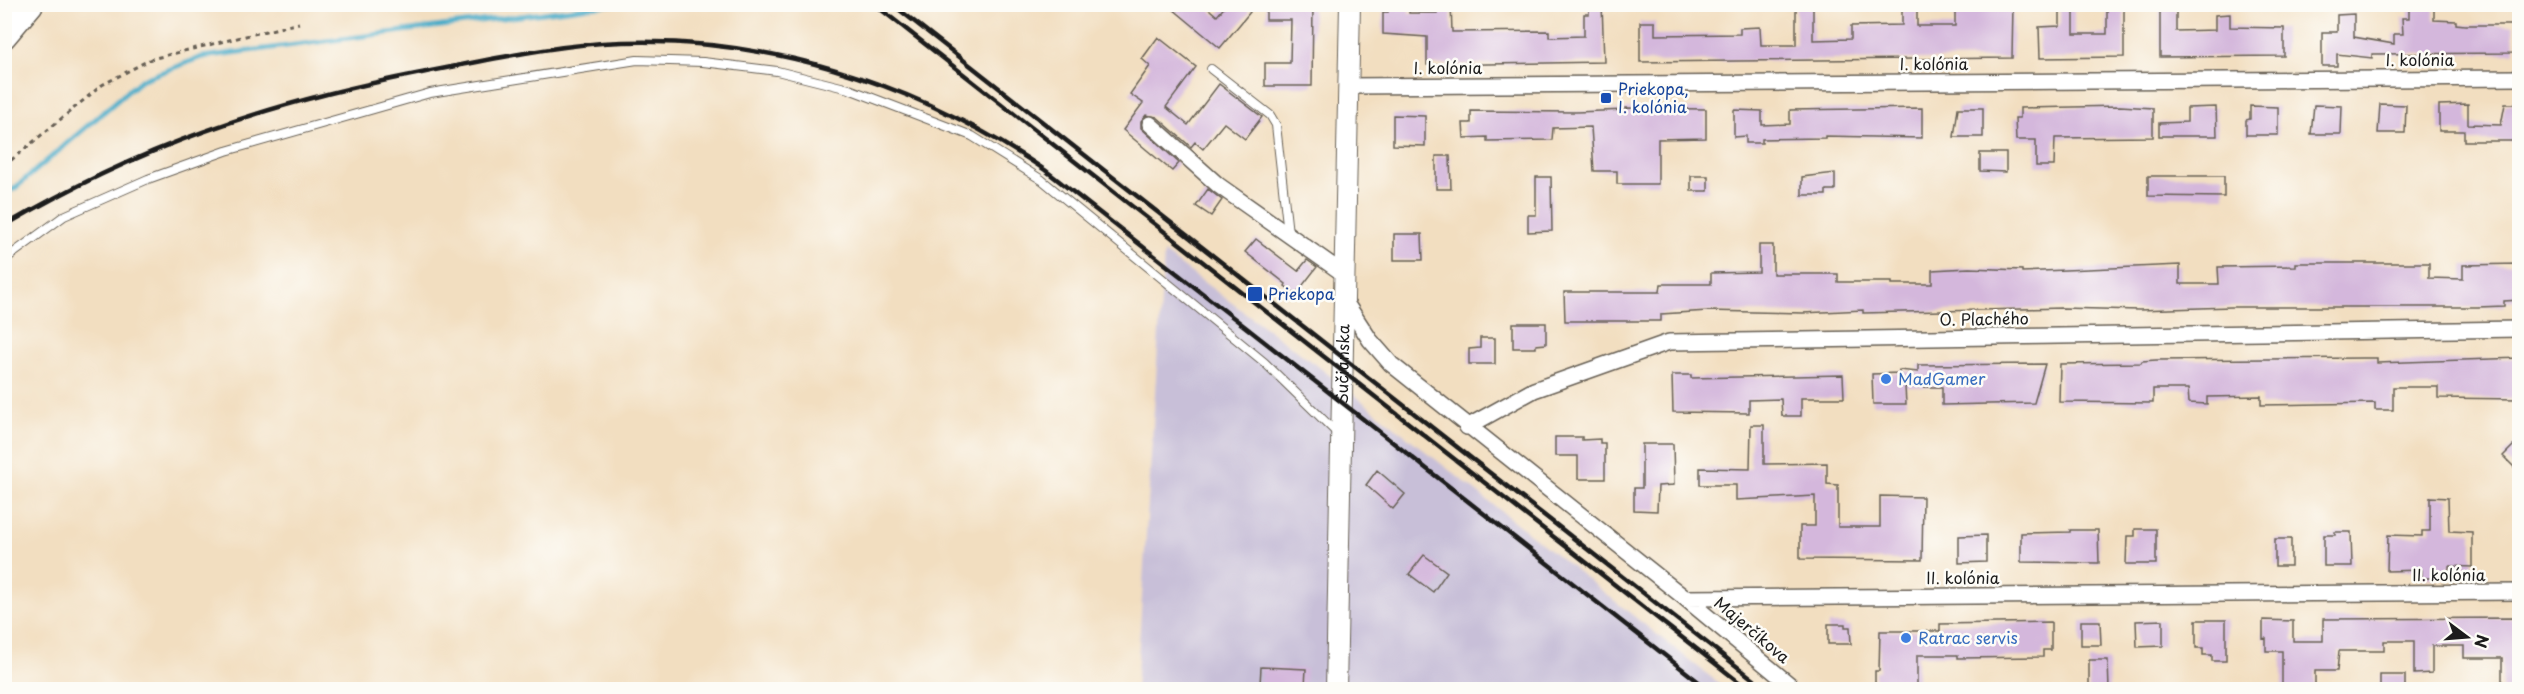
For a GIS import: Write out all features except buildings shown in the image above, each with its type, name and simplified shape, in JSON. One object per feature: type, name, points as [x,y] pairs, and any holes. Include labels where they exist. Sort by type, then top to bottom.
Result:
[{"type":"main road","points":[[4,36],[31,4]]},
{"type":"street","name":"Sučianska","points":[[1336,690],[1350,4]]},
{"type":"street","name":"I. kolónia","points":[[1348,86],[2520,78]]},
{"type":"street","points":[[1150,124],[1218,185],[1344,274]]},
{"type":"street","points":[[1344,300],[1370,340],[1391,364],[1467,427],[1685,598]]},
{"type":"street","name":"O. Plachého","points":[[1467,427],[1534,390],[1669,342],[2520,329]]},
{"type":"street","name":"II. kolónia","points":[[1685,598],[2520,592]]},
{"type":"street","name":"Majerčíkova","points":[[1685,598],[1796,690]]},
{"type":"lane","points":[[4,260],[64,216],[148,178],[226,151],[430,93],[637,60],[703,62],[777,71],[849,89],[972,136],[1042,180],[1264,362],[1340,436]]},
{"type":"lane","points":[[1211,69],[1270,115],[1276,125],[1288,233]]},
{"type":"path","points":[[4,166],[102,85],[151,59],[299,23]]},
{"type":"shaded area","points":[[1164,253],[1319,367],[1726,689],[1136,690]]},
{"type":"waterway","points":[[4,193],[14,189],[141,80],[202,57],[613,4]]},
{"type":"railway","points":[[874,4],[1749,690]]},
{"type":"railway","points":[[892,4],[1767,690]]},
{"type":"railway","points":[[4,226],[104,173],[154,151],[254,114],[360,86],[485,60],[578,45],[661,42],[720,46],[777,55],[834,69],[889,88],[943,111],[1045,170],[1709,690]]},
{"type":"place","name":"Priekopa, I. kolónia","points":[[1606,98]]},
{"type":"place","name":"Priekopa","points":[[1255,294]]},
{"type":"place","name":"MadGamer","points":[[1886,379]]},
{"type":"place","name":"Ratrac servis","points":[[1906,638]]}]
